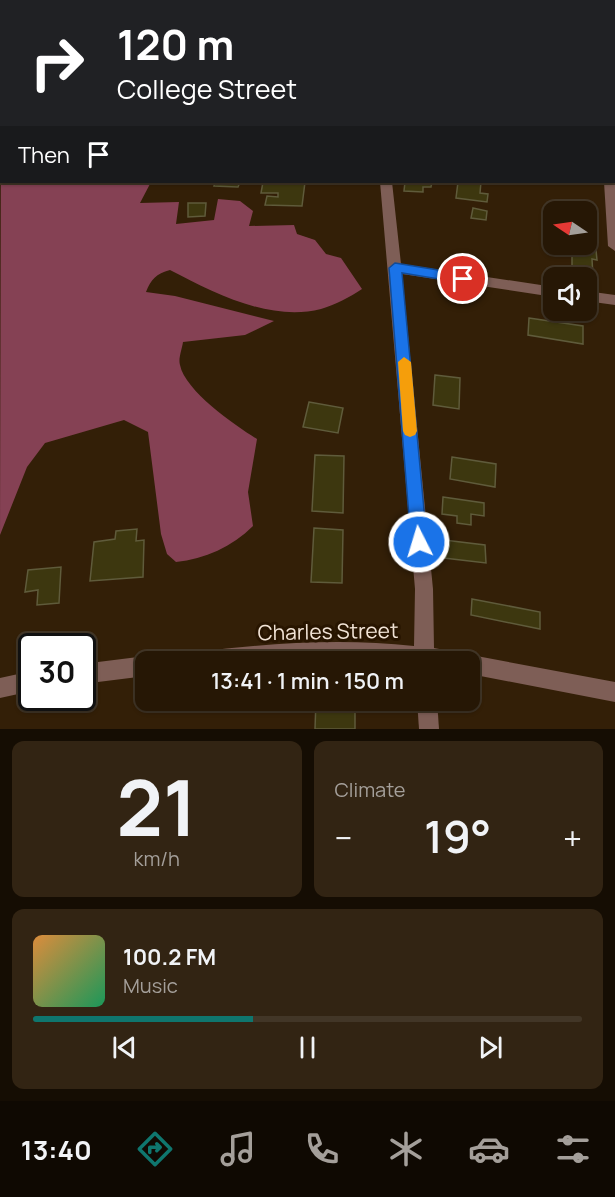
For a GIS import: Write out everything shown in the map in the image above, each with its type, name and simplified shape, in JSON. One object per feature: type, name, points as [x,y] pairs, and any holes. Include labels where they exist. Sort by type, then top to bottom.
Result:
[{"type":"street","points":[[386,183],[423,589],[424,651]]},
{"type":"street","points":[[613,183],[615,246]]},
{"type":"street","points":[[395,268],[543,290]]},
{"type":"street","points":[[597,298],[615,300]]},
{"type":"street","points":[[480,666],[615,692]]},
{"type":"street","points":[[96,672],[135,667]]},
{"type":"street","points":[[0,688],[18,684]]},
{"type":"street","points":[[428,711],[429,729]]},
{"type":"shaded area","points":[[1,183],[150,183],[140,203],[179,202],[176,224],[214,220],[218,199],[240,201],[253,211],[249,226],[294,225],[297,234],[315,240],[326,254],[341,258],[362,289],[321,309],[282,312],[262,308],[224,296],[170,270],[158,275],[146,292],[175,296],[274,321],[245,335],[183,342],[180,357],[184,375],[191,386],[212,407],[257,439],[248,492],[253,526],[245,533],[227,546],[197,558],[176,562],[167,554],[161,534],[148,432],[124,420],[45,443],[27,467],[0,535]]},
{"type":"building","points":[[215,183],[240,183],[238,187],[214,186]]},
{"type":"building","points":[[263,183],[305,183],[302,206],[265,205],[267,196],[278,197],[278,193],[261,193]]},
{"type":"building","points":[[405,183],[432,183],[431,187],[423,187],[423,192],[404,191]]},
{"type":"building","points":[[458,183],[481,183],[480,193],[488,194],[487,202],[456,198]]},
{"type":"building","points":[[188,203],[206,203],[205,216],[188,217]]},
{"type":"building","points":[[473,208],[487,211],[486,220],[471,218]]},
{"type":"building","points":[[572,255],[596,255],[597,260],[592,259],[592,267],[572,267]]},
{"type":"building","points":[[529,318],[583,326],[583,344],[528,335]]},
{"type":"building","points":[[435,375],[460,378],[459,409],[433,405]]},
{"type":"building","points":[[309,402],[343,408],[338,433],[303,427]]},
{"type":"building","points":[[315,455],[344,456],[343,513],[312,511]]},
{"type":"building","points":[[452,457],[496,464],[495,487],[450,479]]},
{"type":"building","points":[[443,497],[484,503],[484,516],[471,514],[471,525],[457,523],[457,516],[442,514]]},
{"type":"building","points":[[314,528],[343,530],[342,583],[311,582]]},
{"type":"building","points":[[137,529],[136,541],[144,540],[143,577],[90,581],[94,542],[115,539],[116,531]]},
{"type":"building","points":[[444,540],[485,545],[486,563],[444,558]]},
{"type":"building","points":[[61,567],[59,603],[37,605],[38,590],[25,592],[28,570]]},
{"type":"building","points":[[472,599],[540,612],[540,629],[471,615]]},
{"type":"building","points":[[316,711],[355,711],[355,729],[315,729]]},
{"type":"slow traffic","points":[[404,362],[410,431]]},
{"type":"route","points":[[419,542],[395,268],[463,279]]}]
